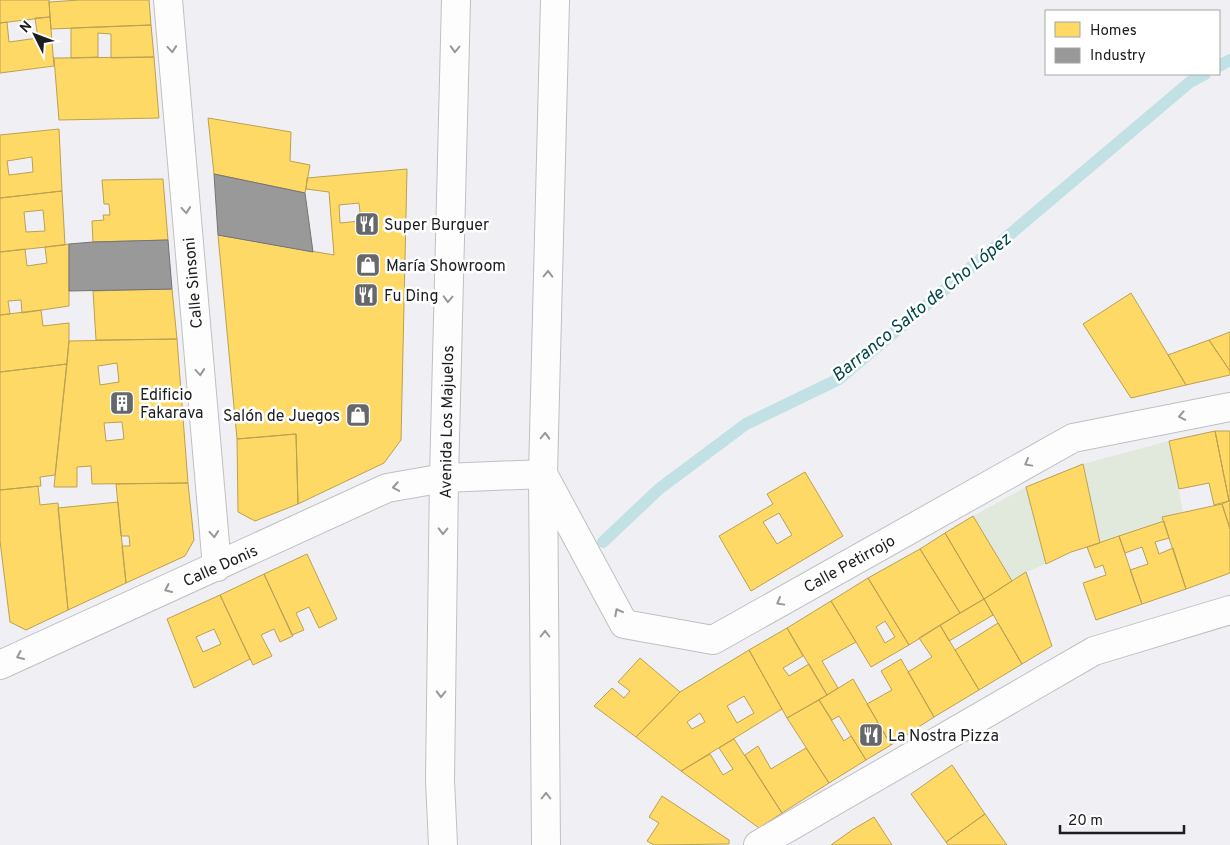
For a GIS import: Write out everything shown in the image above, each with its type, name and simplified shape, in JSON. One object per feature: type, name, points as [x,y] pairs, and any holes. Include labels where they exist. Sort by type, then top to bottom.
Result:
[{"type":"street","name":"Calle Sinsoni","points":[[168,0],[217,567]]},
{"type":"street","name":"Avenida Los Majuelos","points":[[443,845],[440,780],[444,478],[456,0]]},
{"type":"street","points":[[546,845],[543,474],[555,0]]},
{"type":"street","name":"Calle Petirrojo","points":[[543,474],[624,624],[713,640],[1073,438],[1230,407]]},
{"type":"street","name":"Calle Donis","points":[[0,665],[388,488],[444,478],[543,474]]},
{"type":"street","points":[[758,845],[1094,651],[1230,610]]},
{"type":"shaded area","points":[[1169,441],[1183,512],[1162,517],[1164,521],[1100,543],[1083,464]]},
{"type":"shaded area","points":[[1026,487],[1046,564],[1012,581],[973,516]]},
{"type":"building: Homes","points":[[0,0],[49,0],[50,17],[0,23]]},
{"type":"building: Homes","points":[[149,0],[151,25],[51,29],[49,2]]},
{"type":"building: Homes","points":[[50,17],[54,66],[0,73],[0,23],[7,22],[9,42],[38,38],[35,18]]},
{"type":"building: Homes","points":[[151,25],[154,57],[111,58],[111,34],[98,33],[98,57],[71,58],[71,28]]},
{"type":"building: Homes","points":[[154,57],[159,118],[59,120],[54,58]]},
{"type":"building: Homes","points":[[208,118],[291,132],[290,161],[310,165],[305,193],[214,174]]},
{"type":"building: Homes","points":[[59,129],[62,191],[0,198],[0,135]],"holes":[[[32,157],[33,172],[9,175],[7,161]]]},
{"type":"building: Homes","points":[[407,169],[401,440],[384,463],[298,504],[296,434],[237,439],[218,235],[334,255],[329,192],[306,189],[307,178]],"holes":[[[359,203],[361,221],[340,223],[339,205]]]},
{"type":"building: Homes","points":[[163,179],[168,240],[93,242],[92,221],[104,220],[103,215],[110,215],[109,204],[104,204],[102,180]]},
{"type":"building: Homes","points":[[62,191],[65,245],[0,252],[0,198]],"holes":[[[43,210],[45,231],[26,232],[24,212]]]},
{"type":"building: Homes","points":[[69,244],[69,306],[22,313],[21,300],[8,301],[10,314],[0,315],[0,252],[25,249],[27,266],[47,263],[45,247]]},
{"type":"building: Homes","points":[[172,289],[177,339],[96,340],[93,291]]},
{"type":"building: Homes","points":[[1131,293],[1186,385],[1131,398],[1083,324]]},
{"type":"building: Homes","points":[[41,310],[43,326],[69,323],[67,364],[0,372],[0,315]]},
{"type":"building: Homes","points":[[1230,332],[1230,371],[1209,340]]},
{"type":"building: Homes","name":"Edificio Fakarava","points":[[177,339],[188,483],[92,484],[91,466],[77,467],[77,487],[54,487],[69,341]],"holes":[[[117,363],[119,382],[100,385],[98,366]],[[122,422],[124,439],[106,441],[104,423]]]},
{"type":"building: Homes","points":[[1209,340],[1230,371],[1230,375],[1186,385],[1168,355]]},
{"type":"building: Homes","points":[[67,364],[55,475],[40,477],[41,486],[0,490],[0,372]]},
{"type":"building: Homes","points":[[1215,431],[1230,431],[1230,501],[1229,501]]},
{"type":"building: Homes","points":[[1215,431],[1229,501],[1214,505],[1209,483],[1179,489],[1169,441]]},
{"type":"building: Homes","points":[[296,434],[298,504],[255,521],[238,512],[237,439]]},
{"type":"building: Homes","points":[[1083,464],[1100,543],[1071,552],[1046,564],[1026,487]]},
{"type":"building: Homes","points":[[805,472],[843,536],[751,591],[719,536],[773,504],[767,494]],"holes":[[[779,513],[792,535],[777,544],[763,522]]]},
{"type":"building: Homes","points":[[188,483],[194,540],[185,556],[126,583],[122,546],[130,546],[129,536],[121,536],[116,484]]},
{"type":"building: Homes","points":[[38,486],[40,505],[58,503],[68,610],[26,630],[10,622],[0,541],[0,490]]},
{"type":"building: Homes","points":[[1230,501],[1230,529],[1222,504]]},
{"type":"building: Homes","points":[[118,502],[126,583],[68,610],[58,508]]},
{"type":"building: Homes","points":[[1222,504],[1230,529],[1230,573],[1186,589],[1162,517]]},
{"type":"building: Homes","points":[[973,516],[1012,581],[984,599],[945,533]]},
{"type":"building: Homes","points":[[1164,521],[1169,538],[1155,542],[1159,554],[1173,548],[1186,589],[1142,604],[1130,570],[1148,564],[1142,547],[1125,553],[1119,536]]},
{"type":"building: Homes","points":[[945,533],[984,599],[960,613],[920,549]]},
{"type":"building: Homes","points":[[1119,536],[1142,604],[1096,620],[1083,583],[1106,575],[1103,565],[1095,568],[1087,547]]},
{"type":"building: Homes","points":[[920,549],[960,613],[909,645],[868,578]]},
{"type":"building: Homes","points":[[307,554],[337,619],[319,628],[309,607],[296,613],[304,630],[292,635],[264,574]]},
{"type":"building: Homes","points":[[1026,572],[1052,646],[1022,664],[984,599]]},
{"type":"building: Homes","points":[[264,574],[293,636],[280,642],[274,629],[261,635],[272,656],[253,665],[220,595]]},
{"type":"building: Homes","points":[[868,578],[909,645],[871,667],[831,601]],"holes":[[[885,621],[895,637],[885,643],[876,627]]]},
{"type":"building: Homes","points":[[220,595],[250,659],[194,688],[167,619]],"holes":[[[214,629],[221,644],[203,652],[196,637]]]},
{"type":"building: Homes","points":[[984,599],[993,615],[949,641],[940,625]]},
{"type":"building: Homes","points":[[831,601],[856,642],[822,661],[838,688],[827,695],[787,628]]},
{"type":"building: Homes","points":[[998,623],[1022,664],[979,690],[955,650]]},
{"type":"building: Homes","points":[[940,625],[979,690],[934,717],[908,672],[932,657],[919,638]]},
{"type":"building: Homes","points":[[787,628],[803,656],[783,668],[789,676],[809,664],[827,695],[787,718],[749,650]]},
{"type":"building: Homes","points":[[749,650],[782,709],[681,771],[636,737],[680,692]],"holes":[[[744,696],[754,713],[737,723],[727,706]],[[700,713],[705,722],[692,729],[687,722]]]},
{"type":"building: Homes","points":[[640,658],[680,692],[636,737],[594,706],[612,688],[624,698],[630,691],[618,682]]},
{"type":"building: Homes","points":[[901,659],[934,717],[891,745],[867,704],[892,690],[881,671]]},
{"type":"building: Homes","points":[[853,679],[891,745],[866,760],[839,716],[832,720],[819,700]]},
{"type":"building: Homes","points":[[819,700],[844,741],[851,736],[866,760],[829,783],[787,718]]},
{"type":"building: Homes","points":[[734,739],[782,813],[759,828],[681,771],[710,754],[723,775],[733,769],[719,748]]},
{"type":"building: Homes","points":[[758,746],[771,769],[806,748],[829,783],[782,813],[745,755]]},
{"type":"building: Homes","points":[[952,765],[985,814],[946,842],[911,794]]},
{"type":"building: Homes","points":[[662,796],[729,840],[729,844],[654,845],[647,841],[659,823],[649,817]]},
{"type":"building: Homes","points":[[985,814],[1007,845],[948,845],[946,842]]},
{"type":"building: Homes","points":[[874,817],[892,845],[831,845],[852,830]]},
{"type":"building: Industry","points":[[214,174],[305,193],[313,252],[218,235]]},
{"type":"building: Industry","points":[[168,240],[172,289],[69,291],[69,244]]},
{"type":"waterway","name":"Barranco Salto de Cho López","points":[[1220,65],[1230,60]]},
{"type":"waterway","name":"Barranco Salto de Cho López","points":[[603,542],[659,489],[746,424],[839,379],[1190,82],[1203,75]]},
{"type":"place","name":"Super Burguer","points":[[367,224]]},
{"type":"place","name":"María Showroom","points":[[368,265]]},
{"type":"place","name":"Fu Ding","points":[[366,295]]},
{"type":"place","name":"Edificio Fakarava","points":[[122,403]]},
{"type":"place","name":"Salón de Juegos","points":[[358,415]]},
{"type":"place","name":"La Nostra Pizza","points":[[871,735]]}]
